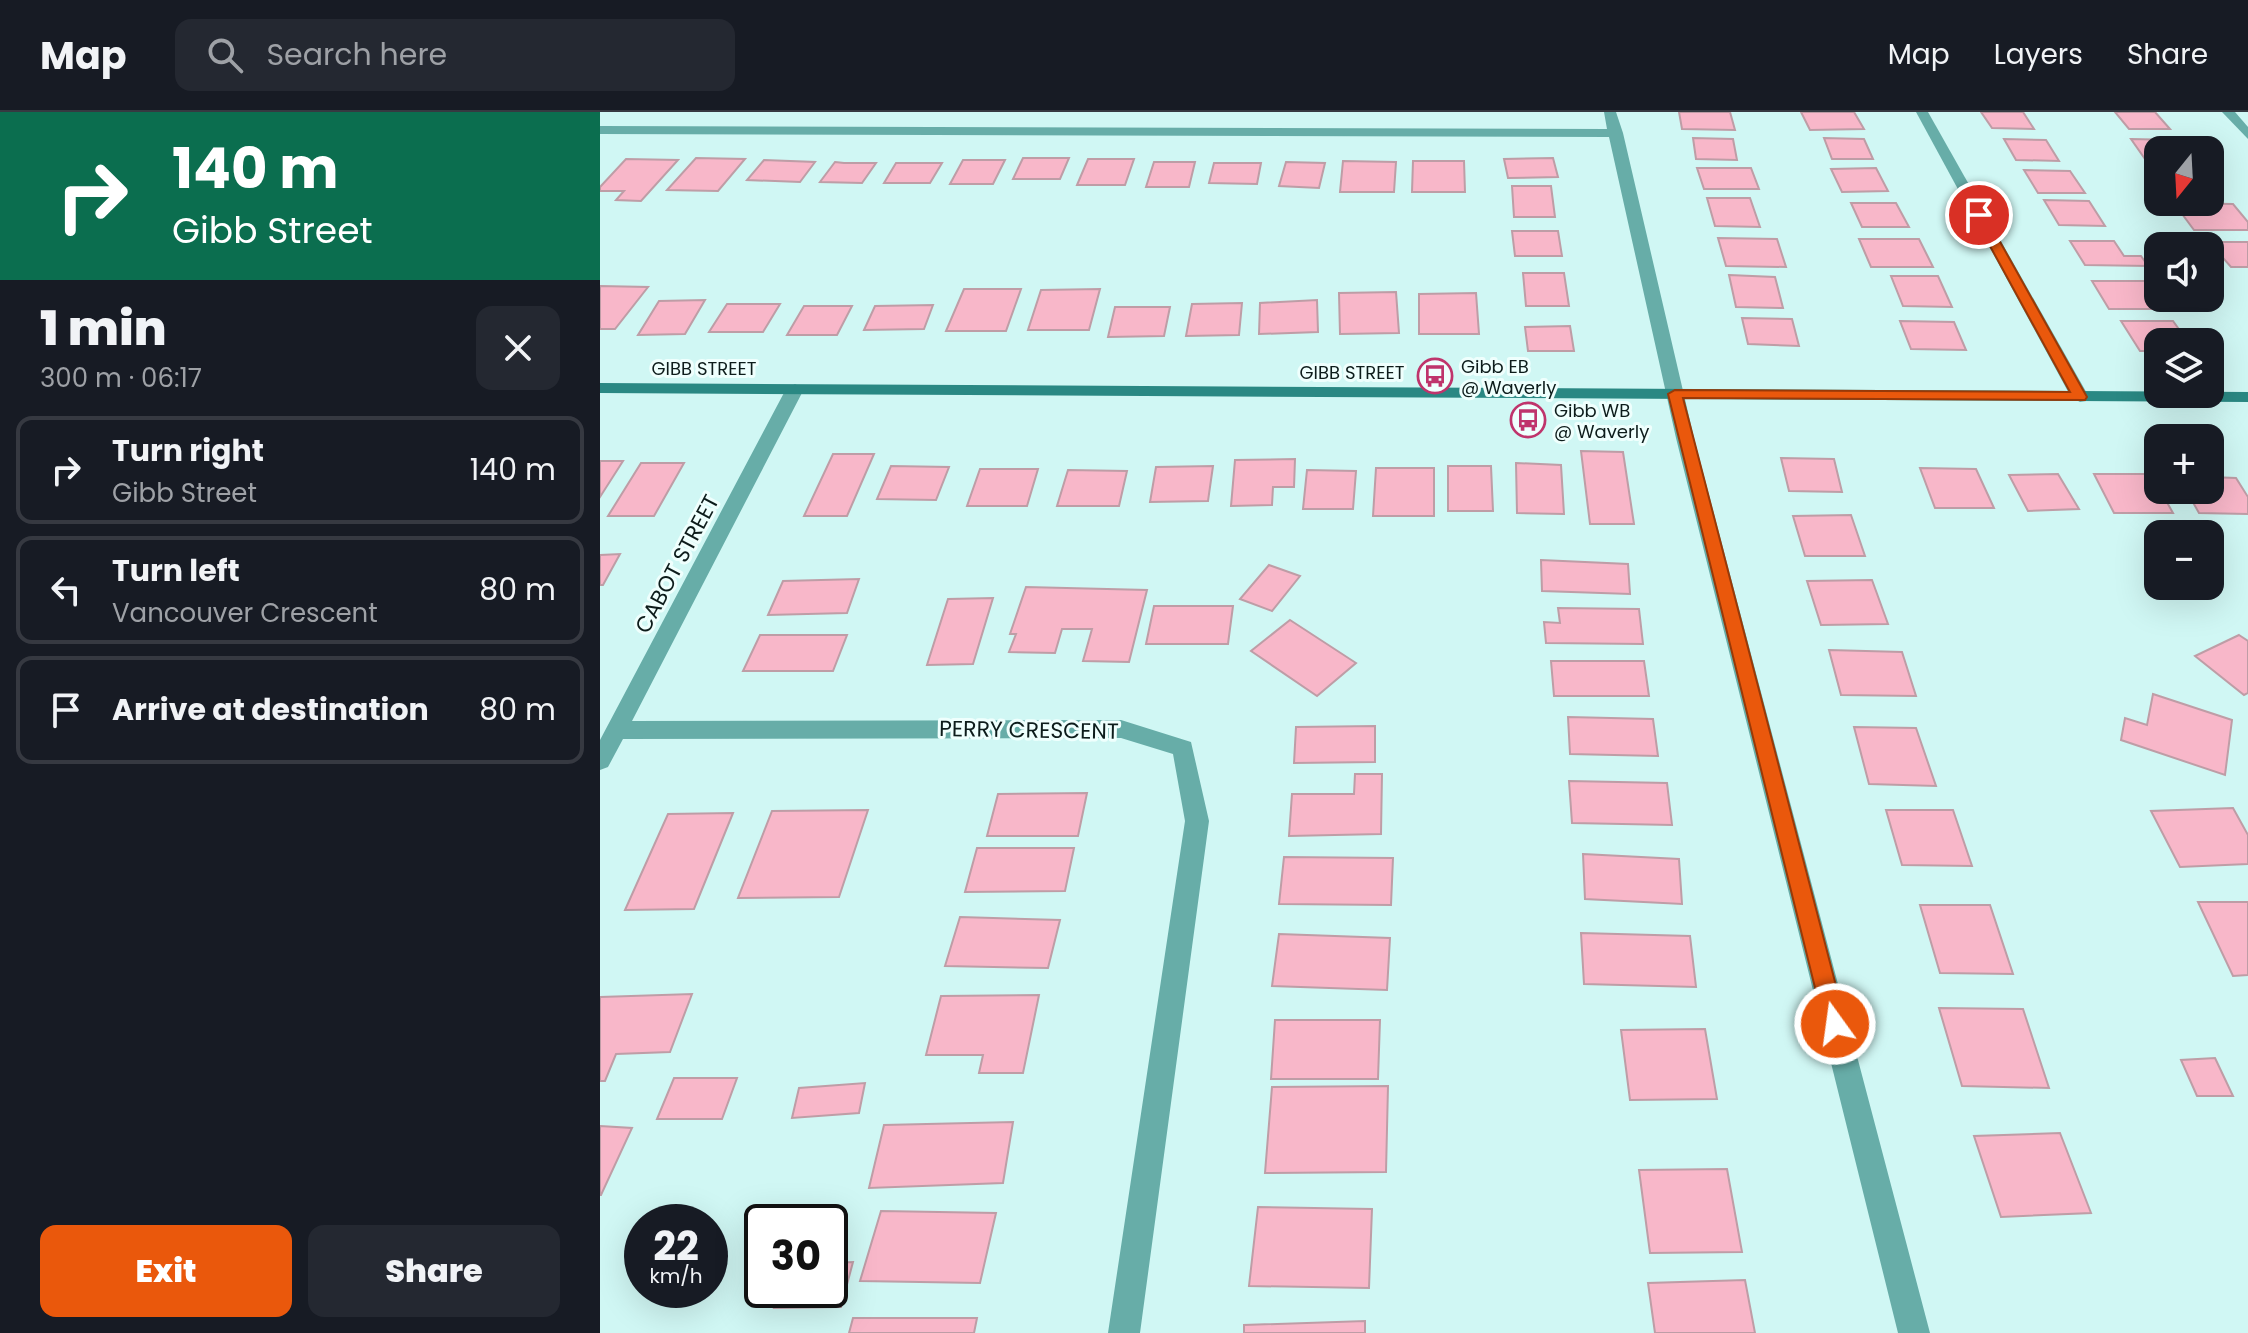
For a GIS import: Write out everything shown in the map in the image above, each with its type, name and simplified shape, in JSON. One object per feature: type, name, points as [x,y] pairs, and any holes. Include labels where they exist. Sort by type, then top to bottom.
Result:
[{"type":"main road","name":"GIBB STREET","points":[[600,388],[2248,397]]},
{"type":"street","points":[[1922,112],[2080,397]]},
{"type":"street","points":[[2228,112],[2248,135]]},
{"type":"street","points":[[600,130],[1613,123],[1675,394],[1914,1333]]},
{"type":"street","name":"CABOT STREET","points":[[600,761],[795,389]]},
{"type":"street","name":"PERRY CRESCENT","points":[[617,730],[1121,729],[1183,748],[1197,821],[1124,1333]]},
{"type":"building","points":[[1679,112],[1730,112],[1735,130],[1682,129]]},
{"type":"building","points":[[1801,112],[1854,112],[1864,129],[1810,130]]},
{"type":"building","points":[[1981,112],[2023,112],[2034,129],[1992,128]]},
{"type":"building","points":[[2115,112],[2155,112],[2170,129],[2129,129]]},
{"type":"building","points":[[1693,138],[1733,139],[1737,160],[1696,159]]},
{"type":"building","points":[[1824,138],[1864,139],[1873,159],[1832,159]]},
{"type":"building","points":[[2004,139],[2046,140],[2059,161],[2016,160]]},
{"type":"building","points":[[2131,139],[2144,139],[2144,158]]},
{"type":"building","points":[[696,158],[745,159],[718,191],[667,190]]},
{"type":"building","points":[[1023,158],[1069,158],[1060,179],[1013,179]]},
{"type":"building","points":[[1553,158],[1558,177],[1508,178],[1504,159]]},
{"type":"building","points":[[626,159],[678,160],[641,201],[616,200],[624,191],[600,191],[600,187]]},
{"type":"building","points":[[1088,159],[1134,159],[1125,185],[1077,185]]},
{"type":"building","points":[[764,160],[815,162],[800,182],[747,180]]},
{"type":"building","points":[[963,160],[1005,160],[993,184],[950,184]]},
{"type":"building","points":[[1343,161],[1396,162],[1394,192],[1340,192]]},
{"type":"building","points":[[1413,161],[1464,161],[1465,192],[1412,192]]},
{"type":"building","points":[[835,162],[876,163],[862,183],[820,182]]},
{"type":"building","points":[[1154,162],[1195,162],[1189,187],[1146,187]]},
{"type":"building","points":[[1286,162],[1325,163],[1319,188],[1279,186]]},
{"type":"building","points":[[896,163],[942,163],[930,183],[884,183]]},
{"type":"building","points":[[1214,163],[1261,163],[1257,184],[1209,183]]},
{"type":"building","points":[[1697,168],[1751,168],[1759,189],[1704,189]]},
{"type":"building","points":[[1876,168],[1888,191],[1842,192],[1831,169]]},
{"type":"building","points":[[2024,170],[2070,171],[2085,193],[2038,193]]},
{"type":"building","points":[[1512,186],[1551,186],[1555,217],[1514,217]]},
{"type":"building","points":[[1707,198],[1750,198],[1760,227],[1715,226]]},
{"type":"building","points":[[2044,200],[2089,201],[2105,226],[2059,225]]},
{"type":"building","points":[[1851,203],[1896,203],[1909,227],[1862,227]]},
{"type":"building","points":[[2224,204],[2233,204],[2248,222],[2248,230],[2194,230],[2184,216],[2224,216]]},
{"type":"building","points":[[1512,231],[1558,231],[1562,256],[1515,256]]},
{"type":"building","points":[[1718,238],[1777,239],[1786,267],[1726,266]]},
{"type":"building","points":[[1859,239],[1919,239],[1933,267],[1871,267]]},
{"type":"building","points":[[2070,241],[2114,241],[2124,256],[2141,256],[2144,260],[2144,266],[2085,265]]},
{"type":"building","points":[[2224,242],[2248,242],[2248,267],[2231,267],[2224,259]]},
{"type":"building","points":[[1523,273],[1564,273],[1569,306],[1526,306]]},
{"type":"building","points":[[1729,275],[1775,277],[1783,308],[1736,307]]},
{"type":"building","points":[[1891,276],[1938,276],[1952,307],[1903,306]]},
{"type":"building","points":[[2092,281],[2144,281],[2144,309],[2109,309]]},
{"type":"building","points":[[600,286],[648,287],[615,329],[600,329]]},
{"type":"building","points":[[964,289],[1021,289],[1006,331],[946,331]]},
{"type":"building","points":[[1100,289],[1089,330],[1028,330],[1041,290]]},
{"type":"building","points":[[1396,292],[1399,333],[1340,334],[1339,293]]},
{"type":"building","points":[[1476,293],[1479,334],[1419,334],[1419,294]]},
{"type":"building","points":[[705,300],[685,334],[638,335],[659,301]]},
{"type":"building","points":[[1317,300],[1318,332],[1259,334],[1260,303]]},
{"type":"building","points":[[1242,303],[1239,335],[1186,336],[1192,304]]},
{"type":"building","points":[[727,304],[780,304],[763,332],[709,332]]},
{"type":"building","points":[[933,305],[924,329],[864,330],[875,306]]},
{"type":"building","points":[[804,306],[852,306],[837,335],[787,335]]},
{"type":"building","points":[[1115,307],[1170,307],[1164,336],[1108,337]]},
{"type":"building","points":[[1742,318],[1792,319],[1799,346],[1748,344]]},
{"type":"building","points":[[1900,321],[1954,322],[1966,350],[1911,349]]},
{"type":"building","points":[[2121,321],[2173,321],[2178,328],[2144,328],[2144,351],[2140,351]]},
{"type":"building","points":[[1570,326],[1574,351],[1528,351],[1525,327]]},
{"type":"building","points":[[1581,451],[1623,452],[1634,524],[1590,524]]},
{"type":"building","points":[[833,454],[874,454],[847,516],[804,516]]},
{"type":"building","points":[[1781,458],[1834,459],[1842,492],[1789,491]]},
{"type":"building","points":[[1295,459],[1294,487],[1273,487],[1272,505],[1231,506],[1235,460]]},
{"type":"building","points":[[600,461],[623,461],[600,497]]},
{"type":"building","points":[[641,463],[684,463],[654,516],[608,516]]},
{"type":"building","points":[[1516,463],[1561,465],[1564,514],[1517,513]]},
{"type":"building","points":[[891,466],[949,467],[936,500],[877,499]]},
{"type":"building","points":[[1213,466],[1208,501],[1150,502],[1156,467]]},
{"type":"building","points":[[1448,466],[1491,466],[1493,511],[1448,511]]},
{"type":"building","points":[[1376,468],[1434,468],[1434,516],[1373,516]]},
{"type":"building","points":[[1920,468],[1976,469],[1994,508],[1935,508]]},
{"type":"building","points":[[980,469],[1038,469],[1027,506],[967,506]]},
{"type":"building","points":[[1068,470],[1127,471],[1119,506],[1057,506]]},
{"type":"building","points":[[1307,470],[1356,471],[1353,509],[1303,509]]},
{"type":"building","points":[[2058,474],[2079,509],[2028,511],[2009,475]]},
{"type":"building","points":[[2094,474],[2144,474],[2144,504],[2168,504],[2173,513],[2114,513]]},
{"type":"building","points":[[2224,478],[2236,478],[2248,497],[2248,514],[2199,513],[2194,504],[2224,504]]},
{"type":"building","points":[[1851,515],[1865,556],[1805,556],[1793,516]]},
{"type":"building","points":[[620,554],[603,585],[600,585],[600,555]]},
{"type":"building","points":[[1541,560],[1628,564],[1630,594],[1542,591]]},
{"type":"building","points":[[1269,565],[1300,576],[1272,611],[1240,599]]},
{"type":"building","points":[[859,579],[847,613],[768,615],[783,581]]},
{"type":"building","points":[[1872,580],[1888,624],[1821,625],[1807,581]]},
{"type":"building","points":[[1026,587],[1147,590],[1129,662],[1083,661],[1092,629],[1062,629],[1055,653],[1009,652],[1016,634],[1010,634]]},
{"type":"building","points":[[993,598],[973,664],[927,665],[948,599]]},
{"type":"building","points":[[1154,606],[1233,606],[1228,644],[1146,644]]},
{"type":"building","points":[[1558,608],[1639,609],[1643,644],[1546,643],[1544,622],[1560,623]]},
{"type":"building","points":[[1290,620],[1356,663],[1317,696],[1251,651]]},
{"type":"building","points":[[760,635],[847,635],[833,671],[743,671]]},
{"type":"building","points":[[2239,635],[2248,641],[2248,693],[2244,695],[2195,656]]},
{"type":"building","points":[[1829,650],[1902,652],[1916,696],[1841,695]]},
{"type":"building","points":[[1551,661],[1644,661],[1649,696],[1554,696]]},
{"type":"building","points":[[2153,694],[2232,720],[2225,775],[2121,740],[2125,718],[2147,725]]},
{"type":"building","points":[[1568,717],[1653,719],[1658,756],[1570,754]]},
{"type":"building","points":[[1375,726],[1375,762],[1294,763],[1296,727]]},
{"type":"building","points":[[1854,727],[1916,728],[1936,786],[1869,784]]},
{"type":"building","points":[[1355,774],[1382,774],[1381,834],[1289,836],[1292,794],[1354,794]]},
{"type":"building","points":[[1569,781],[1667,783],[1672,825],[1572,823]]},
{"type":"building","points":[[1087,793],[1078,836],[987,836],[998,794]]},
{"type":"building","points":[[2233,808],[2248,835],[2248,864],[2180,867],[2151,811]]},
{"type":"building","points":[[868,810],[839,897],[738,898],[772,811]]},
{"type":"building","points":[[1886,810],[1953,810],[1972,866],[1902,865]]},
{"type":"building","points":[[733,813],[694,909],[625,910],[668,814]]},
{"type":"building","points":[[977,848],[1074,848],[1065,891],[965,892]]},
{"type":"building","points":[[1583,854],[1679,859],[1682,904],[1585,899]]},
{"type":"building","points":[[1284,857],[1393,858],[1391,905],[1279,904]]},
{"type":"building","points":[[2198,902],[2248,902],[2248,975],[2233,976]]},
{"type":"building","points":[[1920,905],[1990,905],[2013,974],[1940,973]]},
{"type":"building","points":[[960,917],[1060,920],[1048,968],[945,966]]},
{"type":"building","points":[[1581,933],[1690,936],[1696,987],[1584,984]]},
{"type":"building","points":[[1279,934],[1390,938],[1387,990],[1272,986]]},
{"type":"building","points":[[692,994],[670,1052],[616,1054],[605,1081],[600,1081],[600,997]]},
{"type":"building","points":[[1039,995],[1023,1073],[979,1073],[983,1055],[926,1055],[941,996]]},
{"type":"building","points":[[1939,1008],[2023,1009],[2049,1088],[1962,1086]]},
{"type":"building","points":[[1275,1020],[1380,1020],[1378,1079],[1271,1079]]},
{"type":"building","points":[[1705,1029],[1717,1099],[1630,1100],[1621,1030]]},
{"type":"building","points":[[2215,1058],[2233,1096],[2197,1096],[2181,1060]]},
{"type":"building","points":[[674,1078],[737,1078],[722,1119],[657,1119]]},
{"type":"building","points":[[865,1083],[859,1113],[792,1118],[799,1088]]},
{"type":"building","points":[[1388,1086],[1386,1172],[1265,1173],[1272,1087]]},
{"type":"building","points":[[1013,1122],[1003,1183],[869,1188],[884,1125]]},
{"type":"building","points":[[600,1126],[632,1128],[601,1195],[600,1195]]},
{"type":"building","points":[[2060,1133],[2091,1213],[2001,1217],[1974,1136]]},
{"type":"building","points":[[1727,1169],[1742,1252],[1650,1253],[1639,1170]]},
{"type":"building","points":[[1258,1207],[1372,1209],[1369,1288],[1249,1286]]},
{"type":"building","points":[[881,1211],[996,1213],[980,1283],[860,1281]]},
{"type":"building","points":[[848,1262],[853,1262],[848,1281]]},
{"type":"building","points":[[1745,1280],[1755,1333],[1655,1333],[1648,1283]]},
{"type":"building","points":[[853,1318],[977,1318],[974,1333],[849,1333]]},
{"type":"building","points":[[1365,1321],[1365,1333],[1244,1333],[1244,1325]]},
{"type":"place","name":"Gibb EB @ Waverly","points":[[1435,376]]},
{"type":"place","name":"Gibb WB @ Waverly","points":[[1528,420]]},
{"type":"route","points":[[1835,1024],[1675,394],[2080,397],[1979,215]]}]
